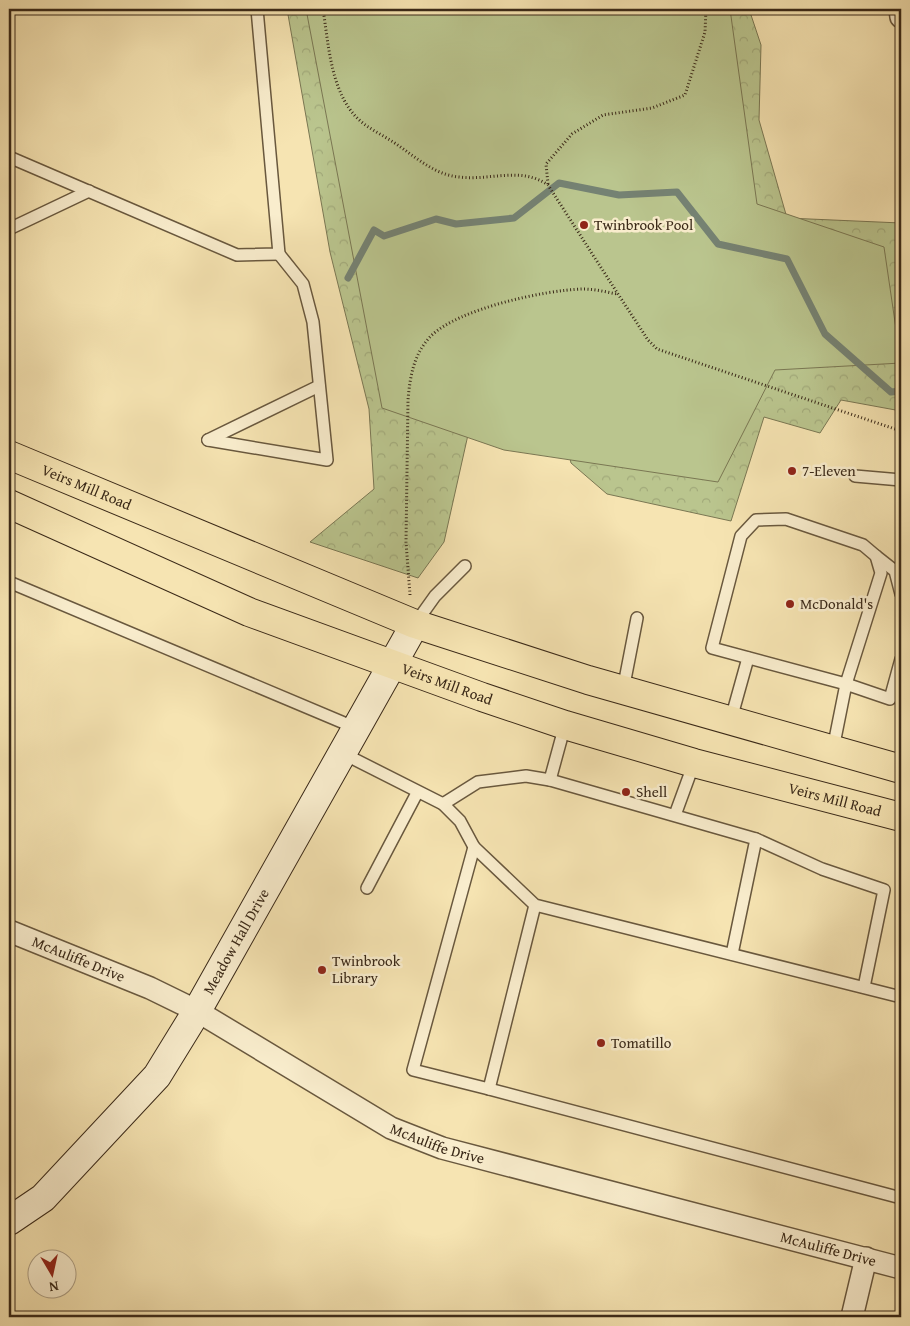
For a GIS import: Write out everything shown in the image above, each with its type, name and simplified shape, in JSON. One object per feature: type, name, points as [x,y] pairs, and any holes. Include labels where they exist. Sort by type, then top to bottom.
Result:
[{"type":"main road","name":"Veirs Mill Road","points":[[9,455],[415,624],[623,690],[731,719],[901,769]]},
{"type":"main road","name":"Veirs Mill Road","points":[[9,504],[249,612],[565,725],[694,763],[901,817]]},
{"type":"street","points":[[900,9],[901,17]]},
{"type":"street","name":"Meadow Hall Drive","points":[[9,1221],[43,1198],[157,1076],[197,1010],[415,624]]},
{"type":"street","name":"McAuliffe Drive","points":[[9,931],[150,988],[197,1010],[391,1128],[442,1148],[901,1268]]},
{"type":"street","points":[[852,1317],[866,1258]]},
{"type":"lane","points":[[257,9],[279,254],[303,284],[313,322],[320,386],[327,460],[208,440],[320,386]]},
{"type":"lane","points":[[9,157],[237,255],[279,254]]},
{"type":"lane","points":[[9,229],[89,191]]},
{"type":"lane","points":[[855,476],[901,480]]},
{"type":"lane","points":[[901,594],[894,571],[863,545],[786,519],[756,520],[741,536],[712,648],[846,684],[890,699],[901,658]]},
{"type":"lane","points":[[833,749],[846,684],[880,573],[876,556]]},
{"type":"lane","points":[[415,624],[435,596],[465,566]]},
{"type":"lane","points":[[9,582],[356,728]]},
{"type":"lane","points":[[623,690],[637,618]]},
{"type":"lane","points":[[731,719],[748,658]]},
{"type":"lane","points":[[550,780],[565,725]]},
{"type":"lane","points":[[342,753],[443,804],[460,821],[474,847],[535,905],[901,997]]},
{"type":"lane","points":[[675,815],[694,763]]},
{"type":"lane","points":[[443,804],[478,782],[526,776],[550,780],[756,839],[822,870],[884,890],[864,987]]},
{"type":"lane","points":[[368,888],[417,792]]},
{"type":"lane","points":[[732,954],[756,839]]},
{"type":"lane","points":[[474,847],[413,1070],[901,1198]]},
{"type":"lane","points":[[489,1090],[535,905]]},
{"type":"path","points":[[323,9],[339,89],[344,102],[364,124],[390,139],[417,160],[445,174],[474,178],[510,174],[539,178],[548,185],[618,294],[657,349],[901,431]]},
{"type":"path","points":[[548,185],[546,164],[572,134],[602,115],[652,108],[685,95],[705,32],[706,9]]},
{"type":"path","points":[[415,624],[410,594],[406,542],[408,400],[410,378],[422,348],[439,329],[478,310],[564,291],[600,290],[618,294]]},
{"type":"green space","name":"Twinbrook Pool","points":[[287,9],[749,9],[761,45],[759,120],[787,218],[901,223],[901,411],[841,400],[820,433],[764,417],[731,521],[607,494],[571,463],[562,424],[487,350],[444,542],[418,578],[310,542],[374,489],[369,409],[330,252]]},
{"type":"green space","name":"Twinbrook Pool","points":[[306,9],[730,9],[757,204],[884,247],[901,363],[775,370],[718,482],[504,450],[382,408]]},
{"type":"waterway","points":[[348,278],[374,230],[384,236],[436,219],[456,224],[514,218],[559,183],[619,195],[677,192],[718,244],[787,259],[825,334],[891,392],[901,391]]},
{"type":"place","name":"Twinbrook Pool","points":[[584,225]]},
{"type":"place","name":"7-Eleven","points":[[792,471]]},
{"type":"place","name":"McDonald's","points":[[790,604]]},
{"type":"place","name":"Shell","points":[[626,792]]},
{"type":"place","name":"Twinbrook Library","points":[[322,970]]},
{"type":"place","name":"Tomatillo","points":[[601,1043]]}]
